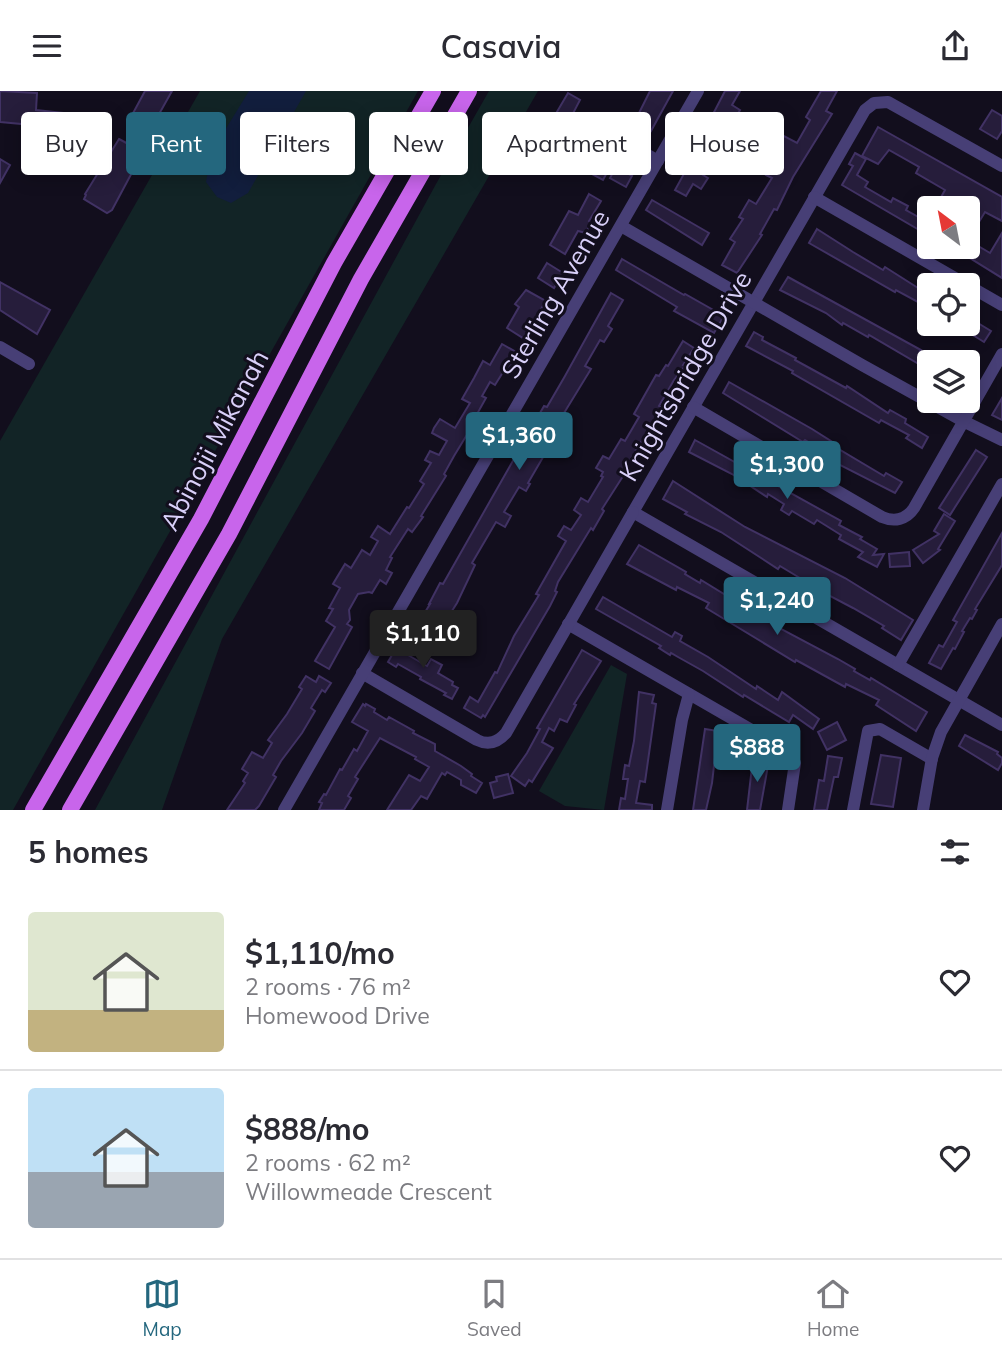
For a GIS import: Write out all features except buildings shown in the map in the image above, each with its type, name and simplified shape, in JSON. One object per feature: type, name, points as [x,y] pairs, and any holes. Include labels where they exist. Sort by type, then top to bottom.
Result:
[{"type":"main road","name":"Abinojii Mikanah","points":[[33,810],[201,519],[334,263],[433,91]]},
{"type":"main road","points":[[70,810],[229,534],[361,279],[469,91]]},
{"type":"street","name":"Sterling Avenue","points":[[284,810],[698,91]]},
{"type":"street","name":"Knightsbridge Drive","points":[[1002,166],[894,104],[881,101],[865,110],[633,512],[1002,725]]},
{"type":"street","points":[[651,157],[658,161]]},
{"type":"street","points":[[814,197],[1002,305]]},
{"type":"street","points":[[621,226],[963,421],[1002,440]]},
{"type":"street","points":[[0,347],[29,364]]},
{"type":"street","points":[[693,407],[882,517],[891,520],[904,518],[911,513],[1002,354]]},
{"type":"street","points":[[898,665],[1002,484]]},
{"type":"street","points":[[362,673],[477,740],[492,743],[506,733],[633,512]]},
{"type":"street","points":[[923,810],[932,759],[941,732],[1002,624]]},
{"type":"street","points":[[568,625],[791,754],[795,763],[788,810]]},
{"type":"street","points":[[667,810],[689,694]]},
{"type":"street","points":[[853,810],[868,731],[880,729],[932,759]]},
{"type":"shaded area","points":[[200,91],[418,91],[406,112],[369,112],[371,175],[13,810],[0,810],[0,441],[152,175],[226,175],[226,112],[188,112]]},
{"type":"shaded area","points":[[489,91],[538,91],[526,112],[482,112],[482,175],[490,175],[222,639],[162,810],[95,810],[441,175],[468,175],[468,128]]},
{"type":"shaded area","points":[[611,665],[627,674],[604,810],[565,806],[539,791]]},
{"type":"water","points":[[249,91],[306,91],[294,112],[240,112],[240,175],[258,175],[248,193],[231,203],[217,197],[206,182],[207,175],[226,175],[226,129]]}]
